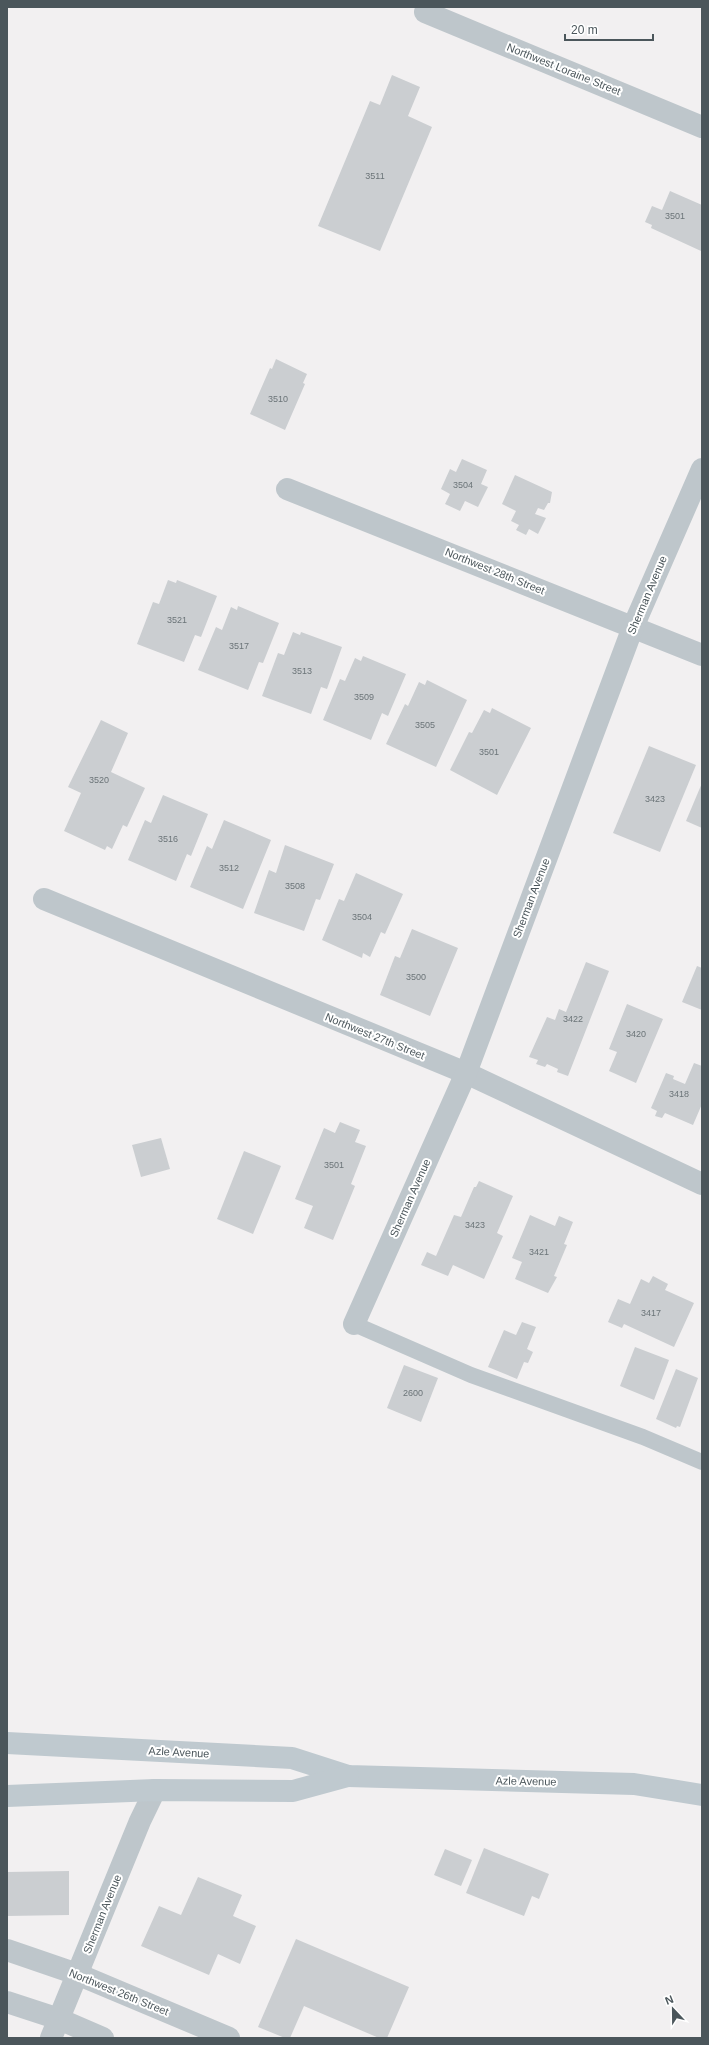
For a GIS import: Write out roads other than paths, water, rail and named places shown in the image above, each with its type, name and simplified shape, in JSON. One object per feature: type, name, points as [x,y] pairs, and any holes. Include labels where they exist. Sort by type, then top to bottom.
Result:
[{"type":"main road","name":"Azle Avenue","points":[[7,1742],[292,1758],[348,1776],[634,1784],[702,1795]]},
{"type":"main road","name":"Azle Avenue","points":[[7,1796],[154,1790],[293,1791],[348,1776]]},
{"type":"street","name":"Northwest Loraine Street","points":[[425,12],[702,127]]},
{"type":"street","name":"Sherman Avenue","points":[[354,1324],[466,1073],[633,627],[702,469]]},
{"type":"street","name":"Northwest 28th Street","points":[[287,488],[702,655]]},
{"type":"street","name":"Northwest 27th Street","points":[[44,899],[466,1073],[702,1184]]},
{"type":"street","name":"Sherman Avenue","points":[[55,2029],[154,1790]]},
{"type":"street","name":"Northwest 26th Street","points":[[7,1950],[77,1974],[229,2038]]},
{"type":"street","points":[[7,2002],[55,2029],[103,2038]]},
{"type":"lane","points":[[354,1324],[471,1375],[643,1436],[702,1462]]}]
